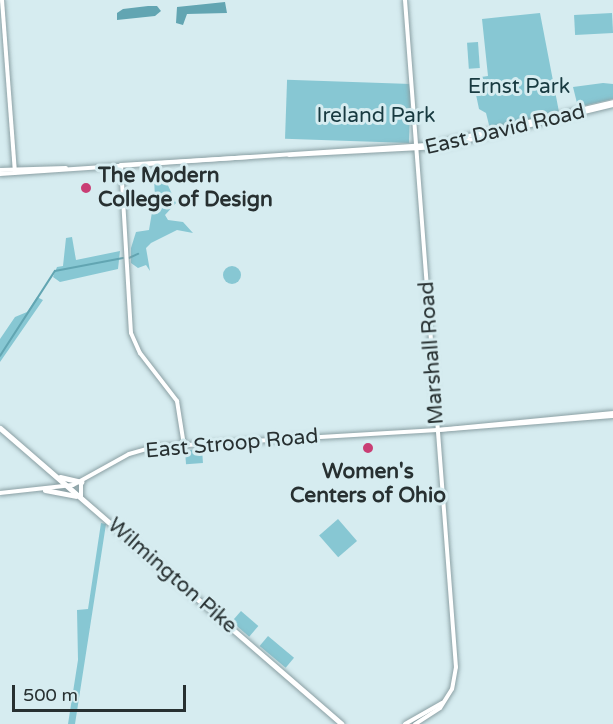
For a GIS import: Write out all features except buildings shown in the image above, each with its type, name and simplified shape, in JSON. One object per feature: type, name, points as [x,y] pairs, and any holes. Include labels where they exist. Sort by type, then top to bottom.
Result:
[{"type":"main road","name":"Wilmington Pike","points":[[0,428],[342,724]]},
{"type":"main road","points":[[55,476],[81,482]]},
{"type":"main road","points":[[47,489],[81,498]]},
{"type":"street","points":[[2,0],[15,171]]},
{"type":"street","name":"Marshall Road","points":[[405,0],[456,667],[453,685],[443,703],[435,713],[415,724]]},
{"type":"street","name":"East David Road","points":[[289,155],[417,148],[613,104]]},
{"type":"street","points":[[407,146],[417,137]]},
{"type":"street","name":"East David Road","points":[[0,172],[253,158],[407,146],[417,148]]},
{"type":"street","points":[[121,165],[131,333],[140,353],[177,401],[184,445]]},
{"type":"street","name":"East Stroop Road","points":[[0,493],[67,486],[81,482],[134,452],[184,445],[437,430],[613,415]]},
{"type":"street","points":[[47,489],[55,483],[55,476]]},
{"type":"street","points":[[81,482],[78,491],[81,498]]},
{"type":"street","points":[[405,724],[443,703]]},
{"type":"green space","name":"Ernst Park","points":[[540,13],[559,112],[490,129],[486,113],[479,109],[474,85],[467,79],[488,76],[482,19]]},
{"type":"green space","points":[[612,13],[613,33],[575,35],[574,15]]},
{"type":"green space","points":[[478,42],[480,68],[469,69],[467,43]]},
{"type":"green space","name":"Ireland Park","points":[[287,80],[411,84],[409,143],[285,139]]},
{"type":"green space","points":[[613,84],[613,99],[578,107],[573,87]]},
{"type":"green space","points":[[154,169],[163,169],[167,173],[166,181],[176,203],[165,215],[168,220],[183,222],[193,233],[177,230],[151,243],[146,248],[150,271],[146,265],[138,268],[131,263],[131,248],[136,232],[149,230],[153,206],[150,201],[155,198],[154,178],[158,178],[152,175]]},
{"type":"green space","points":[[72,237],[76,260],[120,251],[118,269],[60,282],[53,277],[57,267],[63,266],[66,238]]},
{"type":"green space","points":[[232,266],[238,269],[241,275],[238,281],[232,284],[226,281],[223,275],[226,269]]},
{"type":"green space","points":[[37,297],[43,300],[0,362],[0,339],[15,317],[27,312]]},
{"type":"green space","points":[[202,449],[203,463],[186,464],[185,450]]},
{"type":"green space","points":[[338,519],[357,541],[338,557],[319,535]]},
{"type":"green space","points":[[101,523],[106,524],[75,724],[68,724],[78,660],[77,610],[88,609]]},
{"type":"green space","points":[[241,611],[258,626],[249,637],[232,622]]},
{"type":"green space","points":[[268,636],[294,658],[286,668],[260,646]]},
{"type":"shaded area","points":[[225,2],[227,13],[187,14],[183,25],[176,23],[177,7]]},
{"type":"shaded area","points":[[157,6],[161,11],[155,16],[117,20],[117,13],[123,9]]},
{"type":"waterway","points":[[129,258],[138,254]]},
{"type":"waterway","points":[[0,356],[55,271],[123,258]]},
{"type":"place","name":"The Modern College of Design","points":[[86,188]]},
{"type":"place","name":"Women's Centers of Ohio","points":[[368,448]]}]
